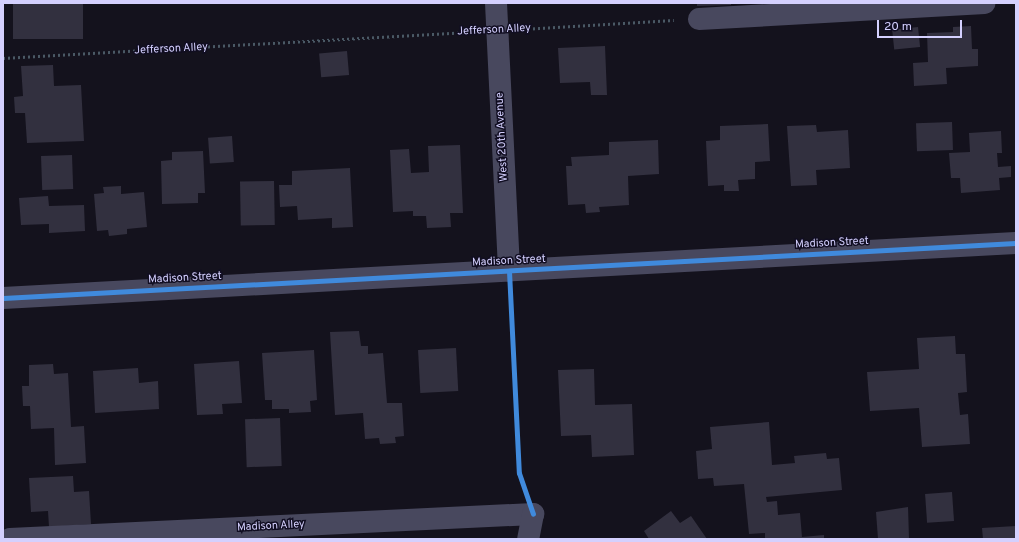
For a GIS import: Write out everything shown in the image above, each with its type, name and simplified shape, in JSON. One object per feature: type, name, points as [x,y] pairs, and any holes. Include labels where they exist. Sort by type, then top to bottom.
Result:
[{"type":"street","name":"West 20th Avenue","points":[[496,3],[509,271]]},
{"type":"street","points":[[699,19],[985,3]]},
{"type":"street","name":"Madison Street","points":[[3,298],[1016,244]]},
{"type":"street","name":"Madison Alley","points":[[10,539],[533,514],[528,539]]},
{"type":"building","points":[[13,3],[83,3],[83,39],[13,39]]},
{"type":"building","points":[[697,3],[731,3],[731,5],[697,6]]},
{"type":"building","points":[[971,26],[972,49],[978,49],[978,66],[946,68],[947,84],[914,86],[913,63],[928,62],[927,33],[953,32],[953,27]]},
{"type":"building","points":[[918,27],[920,47],[894,50],[892,30]]},
{"type":"building","points":[[605,46],[607,95],[591,95],[590,82],[560,83],[558,48]]},
{"type":"building","points":[[347,51],[349,75],[321,77],[319,53]]},
{"type":"building","points":[[53,65],[54,86],[81,85],[84,141],[27,143],[25,113],[15,113],[14,97],[23,96],[21,66]]},
{"type":"building","points":[[952,122],[953,150],[917,151],[916,123]]},
{"type":"building","points":[[768,124],[770,161],[755,162],[755,179],[738,180],[739,191],[724,191],[724,185],[708,186],[706,141],[720,140],[720,126]]},
{"type":"building","points":[[816,125],[817,132],[848,130],[850,168],[816,170],[817,185],[791,186],[787,126]]},
{"type":"building","points":[[1001,131],[1002,153],[997,153],[998,167],[1011,166],[1011,177],[999,178],[1000,190],[961,193],[960,178],[951,178],[949,153],[970,152],[969,133]]},
{"type":"building","points":[[232,136],[234,162],[210,164],[208,138]]},
{"type":"building","points":[[658,140],[659,174],[628,176],[629,205],[599,207],[600,212],[586,213],[585,204],[568,205],[566,166],[572,166],[571,157],[609,155],[609,142]]},
{"type":"building","points":[[460,145],[463,213],[450,213],[451,227],[427,228],[426,216],[413,216],[413,211],[393,212],[390,150],[409,149],[411,173],[429,172],[428,146]]},
{"type":"building","points":[[203,151],[205,193],[198,193],[198,203],[162,204],[161,161],[172,160],[172,152]]},
{"type":"building","points":[[72,155],[73,189],[42,190],[41,156]]},
{"type":"building","points":[[350,168],[353,227],[332,228],[332,218],[298,220],[297,206],[280,207],[279,185],[292,185],[292,171]]},
{"type":"building","points":[[274,181],[275,225],[241,226],[240,182]]},
{"type":"building","points":[[121,186],[121,194],[144,192],[147,227],[127,229],[127,234],[109,236],[108,230],[97,231],[94,194],[104,193],[103,187]]},
{"type":"building","points":[[48,196],[49,206],[84,205],[85,231],[49,233],[49,224],[21,225],[19,198]]},
{"type":"building","points":[[359,331],[361,346],[368,346],[368,354],[383,353],[387,403],[402,403],[404,436],[395,437],[396,443],[380,444],[379,438],[365,439],[363,413],[335,415],[330,332]]},
{"type":"building","points":[[955,336],[956,354],[965,354],[967,392],[958,393],[960,415],[968,414],[970,444],[922,447],[919,408],[870,411],[867,372],[919,369],[917,338]]},
{"type":"building","points":[[456,348],[458,391],[420,393],[418,350]]},
{"type":"building","points":[[314,350],[317,400],[310,401],[311,412],[289,413],[289,409],[272,409],[272,400],[265,400],[262,353]]},
{"type":"building","points":[[239,361],[242,403],[222,404],[223,414],[197,415],[194,364]]},
{"type":"building","points":[[53,364],[54,374],[68,373],[71,427],[84,426],[86,463],[55,465],[54,428],[31,429],[30,406],[23,406],[22,386],[29,386],[29,365]]},
{"type":"building","points":[[138,368],[139,383],[158,381],[159,409],[95,413],[93,371]]},
{"type":"building","points":[[594,369],[595,405],[632,404],[634,455],[592,457],[591,435],[561,436],[558,370]]},
{"type":"building","points":[[280,418],[282,466],[247,467],[245,419]]},
{"type":"building","points":[[769,422],[772,465],[795,463],[794,456],[826,453],[827,459],[839,458],[842,490],[766,497],[767,502],[777,501],[778,515],[800,513],[802,537],[824,535],[824,539],[765,539],[765,533],[749,534],[744,484],[714,486],[713,478],[698,479],[696,451],[712,449],[710,427]]},
{"type":"building","points":[[73,476],[74,492],[89,491],[91,524],[49,527],[48,511],[31,512],[29,478]]},
{"type":"building","points":[[952,492],[954,521],[927,523],[925,494]]},
{"type":"building","points":[[908,507],[909,539],[878,539],[876,512]]},
{"type":"building","points":[[671,511],[680,523],[691,516],[707,539],[649,539],[644,531]]},
{"type":"building","points":[[1016,526],[1016,539],[983,539],[982,528]]},
{"type":"cycle path","points":[[3,298],[1016,243]]},
{"type":"cycle path","points":[[509,271],[519,473],[533,514]]}]
